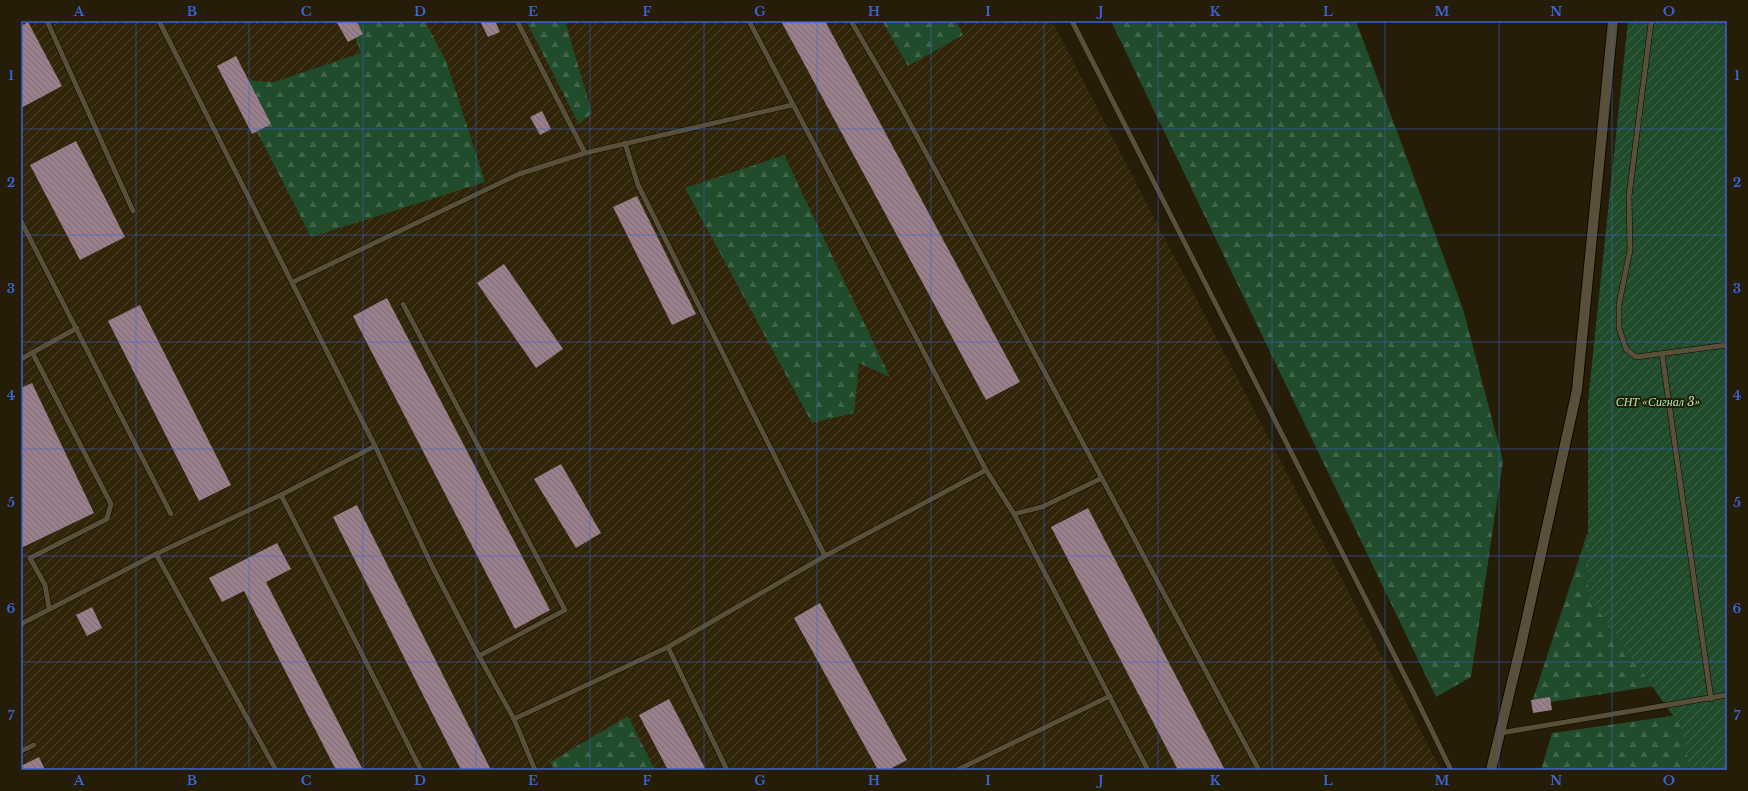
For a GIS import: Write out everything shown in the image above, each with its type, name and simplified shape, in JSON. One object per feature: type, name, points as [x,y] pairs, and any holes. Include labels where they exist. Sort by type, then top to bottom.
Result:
[{"type":"street","points":[[1491,770],[1577,390],[1613,21]]},
{"type":"lane","points":[[47,21],[133,211]]},
{"type":"lane","points":[[159,21],[375,446],[433,568],[514,719],[535,770]]},
{"type":"lane","points":[[517,21],[585,153]]},
{"type":"lane","points":[[749,21],[986,470],[1014,514],[1148,770]]},
{"type":"lane","points":[[851,21],[899,103],[1259,770]]},
{"type":"lane","points":[[1072,21],[1414,694],[1451,770]]},
{"type":"lane","points":[[1653,21],[1651,23],[1629,196],[1630,250],[1620,304],[1619,328],[1626,349],[1636,357],[1727,345]]},
{"type":"lane","points":[[292,282],[520,174],[585,153],[792,105]]},
{"type":"lane","points":[[626,143],[638,185],[825,556]]},
{"type":"lane","points":[[21,221],[171,514]]},
{"type":"lane","points":[[402,304],[565,610],[479,656]]},
{"type":"lane","points":[[21,359],[33,354],[77,328]]},
{"type":"lane","points":[[33,354],[111,504],[107,519],[30,558],[45,585],[49,608]]},
{"type":"lane","points":[[1662,354],[1711,698]]},
{"type":"lane","points":[[21,624],[49,608],[156,554],[280,495],[375,446]]},
{"type":"lane","points":[[514,719],[668,647],[825,556],[986,470]]},
{"type":"lane","points":[[1014,514],[1042,507],[1102,478]]},
{"type":"lane","points":[[280,495],[421,770]]},
{"type":"lane","points":[[156,554],[276,770]]},
{"type":"lane","points":[[668,647],[727,770]]},
{"type":"lane","points":[[1500,733],[1727,695]]},
{"type":"lane","points":[[957,770],[1110,696]]},
{"type":"lane","points":[[21,751],[34,745]]},
{"type":"shaded area","points":[[21,21],[1052,21],[1441,770],[21,770]]},
{"type":"green space","points":[[349,21],[425,21],[446,61],[485,182],[311,237],[230,79],[274,82],[361,53]]},
{"type":"green space","points":[[526,21],[565,21],[592,113],[579,124]]},
{"type":"green space","points":[[882,21],[956,21],[963,35],[908,66]]},
{"type":"green space","points":[[1111,21],[1356,21],[1463,309],[1503,461],[1471,677],[1436,697]]},
{"type":"green space","name":"СНТ «Сигнал 3»","points":[[1628,21],[1727,21],[1727,770],[1690,770],[1681,727],[1588,596],[1588,401]]},
{"type":"green space","points":[[784,155],[890,377],[859,363],[854,413],[812,423],[685,188]]},
{"type":"green space","points":[[1624,528],[1687,681],[1531,705],[1587,534]]},
{"type":"green space","points":[[1700,712],[1707,770],[1541,770],[1552,733]]},
{"type":"green space","points":[[628,716],[655,770],[555,770],[550,762]]},
{"type":"building","points":[[336,21],[356,21],[363,34],[348,42]]},
{"type":"building","points":[[480,21],[495,21],[500,32],[488,37]]},
{"type":"building","points":[[781,21],[825,21],[1020,382],[986,400]]},
{"type":"building","points":[[28,22],[62,86],[21,108],[21,26]]},
{"type":"building","points":[[236,56],[271,124],[252,134],[217,66]]},
{"type":"building","points":[[542,111],[551,129],[540,135],[530,117]]},
{"type":"building","points":[[76,141],[125,237],[80,260],[30,165]]},
{"type":"building","points":[[637,196],[696,314],[672,325],[613,207]]},
{"type":"building","points":[[504,264],[563,349],[536,368],[477,283]]},
{"type":"building","points":[[387,298],[550,610],[515,629],[353,316]]},
{"type":"building","points":[[140,305],[231,485],[199,501],[108,321]]},
{"type":"building","points":[[32,383],[94,513],[21,548],[21,388]]},
{"type":"building","points":[[561,464],[601,533],[576,548],[534,479]]},
{"type":"building","points":[[357,505],[491,770],[461,770],[333,517]]},
{"type":"building","points":[[1088,508],[1225,770],[1178,770],[1051,527]]},
{"type":"building","points":[[277,543],[291,569],[266,582],[363,770],[336,770],[244,591],[222,602],[209,578]]},
{"type":"building","points":[[820,603],[907,760],[888,770],[878,770],[794,618]]},
{"type":"building","points":[[92,607],[102,628],[87,636],[76,615]]},
{"type":"building","points":[[1550,697],[1552,710],[1533,713],[1531,700]]},
{"type":"building","points":[[669,699],[706,770],[668,770],[639,715]]},
{"type":"building","points":[[39,757],[45,770],[21,770],[21,766]]}]
